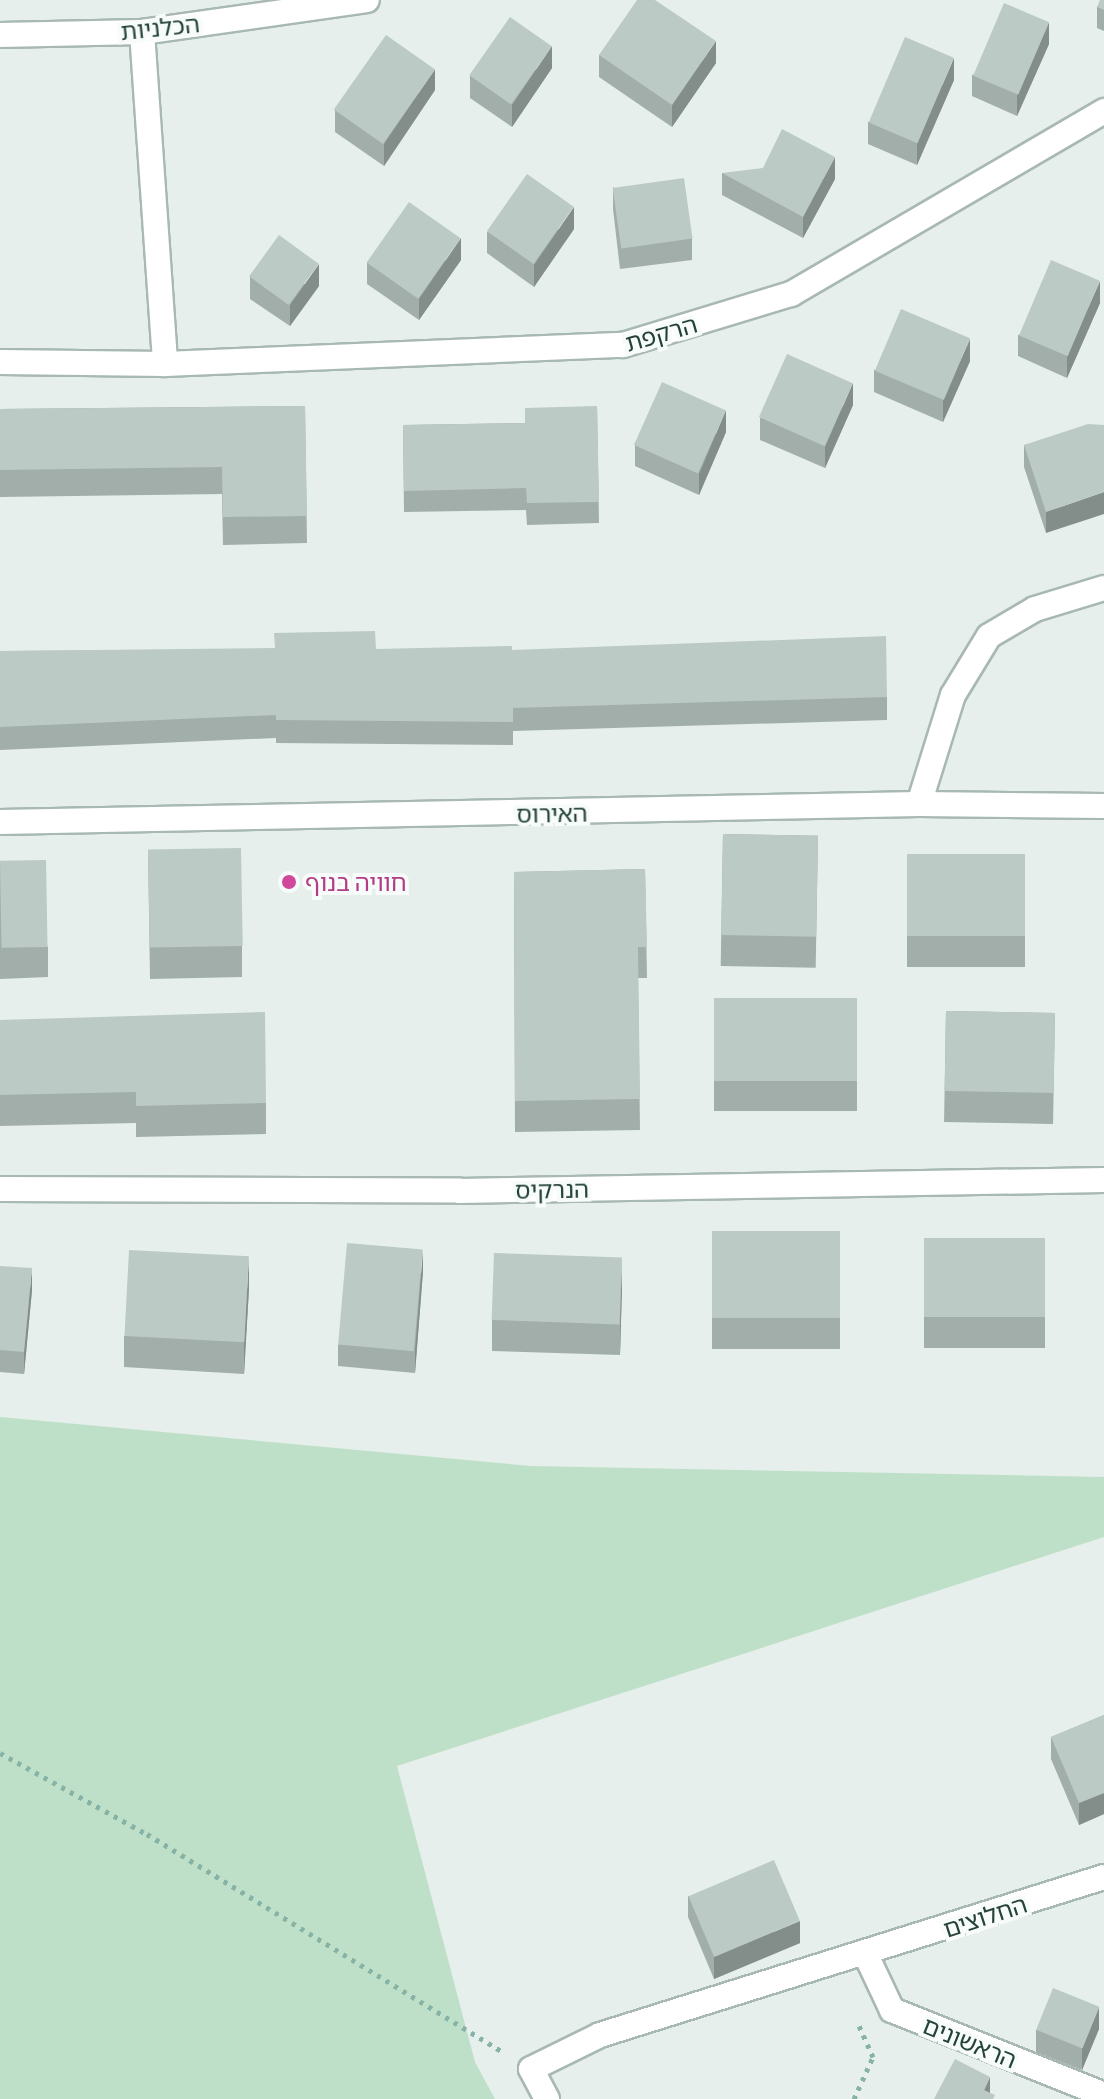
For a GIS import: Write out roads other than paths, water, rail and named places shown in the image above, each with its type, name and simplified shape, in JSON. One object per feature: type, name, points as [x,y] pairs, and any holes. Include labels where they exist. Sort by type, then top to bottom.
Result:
[{"type":"street","name":"הכלניות","points":[[0,35],[142,32],[367,0]]},
{"type":"street","points":[[142,32],[165,364]]},
{"type":"street","name":"הרקפת","points":[[0,362],[165,364],[623,345],[791,294],[1104,111]]},
{"type":"street","points":[[919,804],[953,695],[989,636],[1035,609],[1104,588]]},
{"type":"street","name":"האירוס","points":[[0,822],[919,804],[1104,806]]},
{"type":"street","name":"הנרקיס","points":[[0,1189],[460,1191],[1104,1180]]},
{"type":"street","name":"החלוצים","points":[[547,2099],[531,2069],[600,2035],[866,1955],[1104,1877]]},
{"type":"street","name":"הראשונים","points":[[866,1955],[892,2010],[1104,2095]]},
{"type":"place","name":"חוויה בנוף","points":[[289,882]]}]
